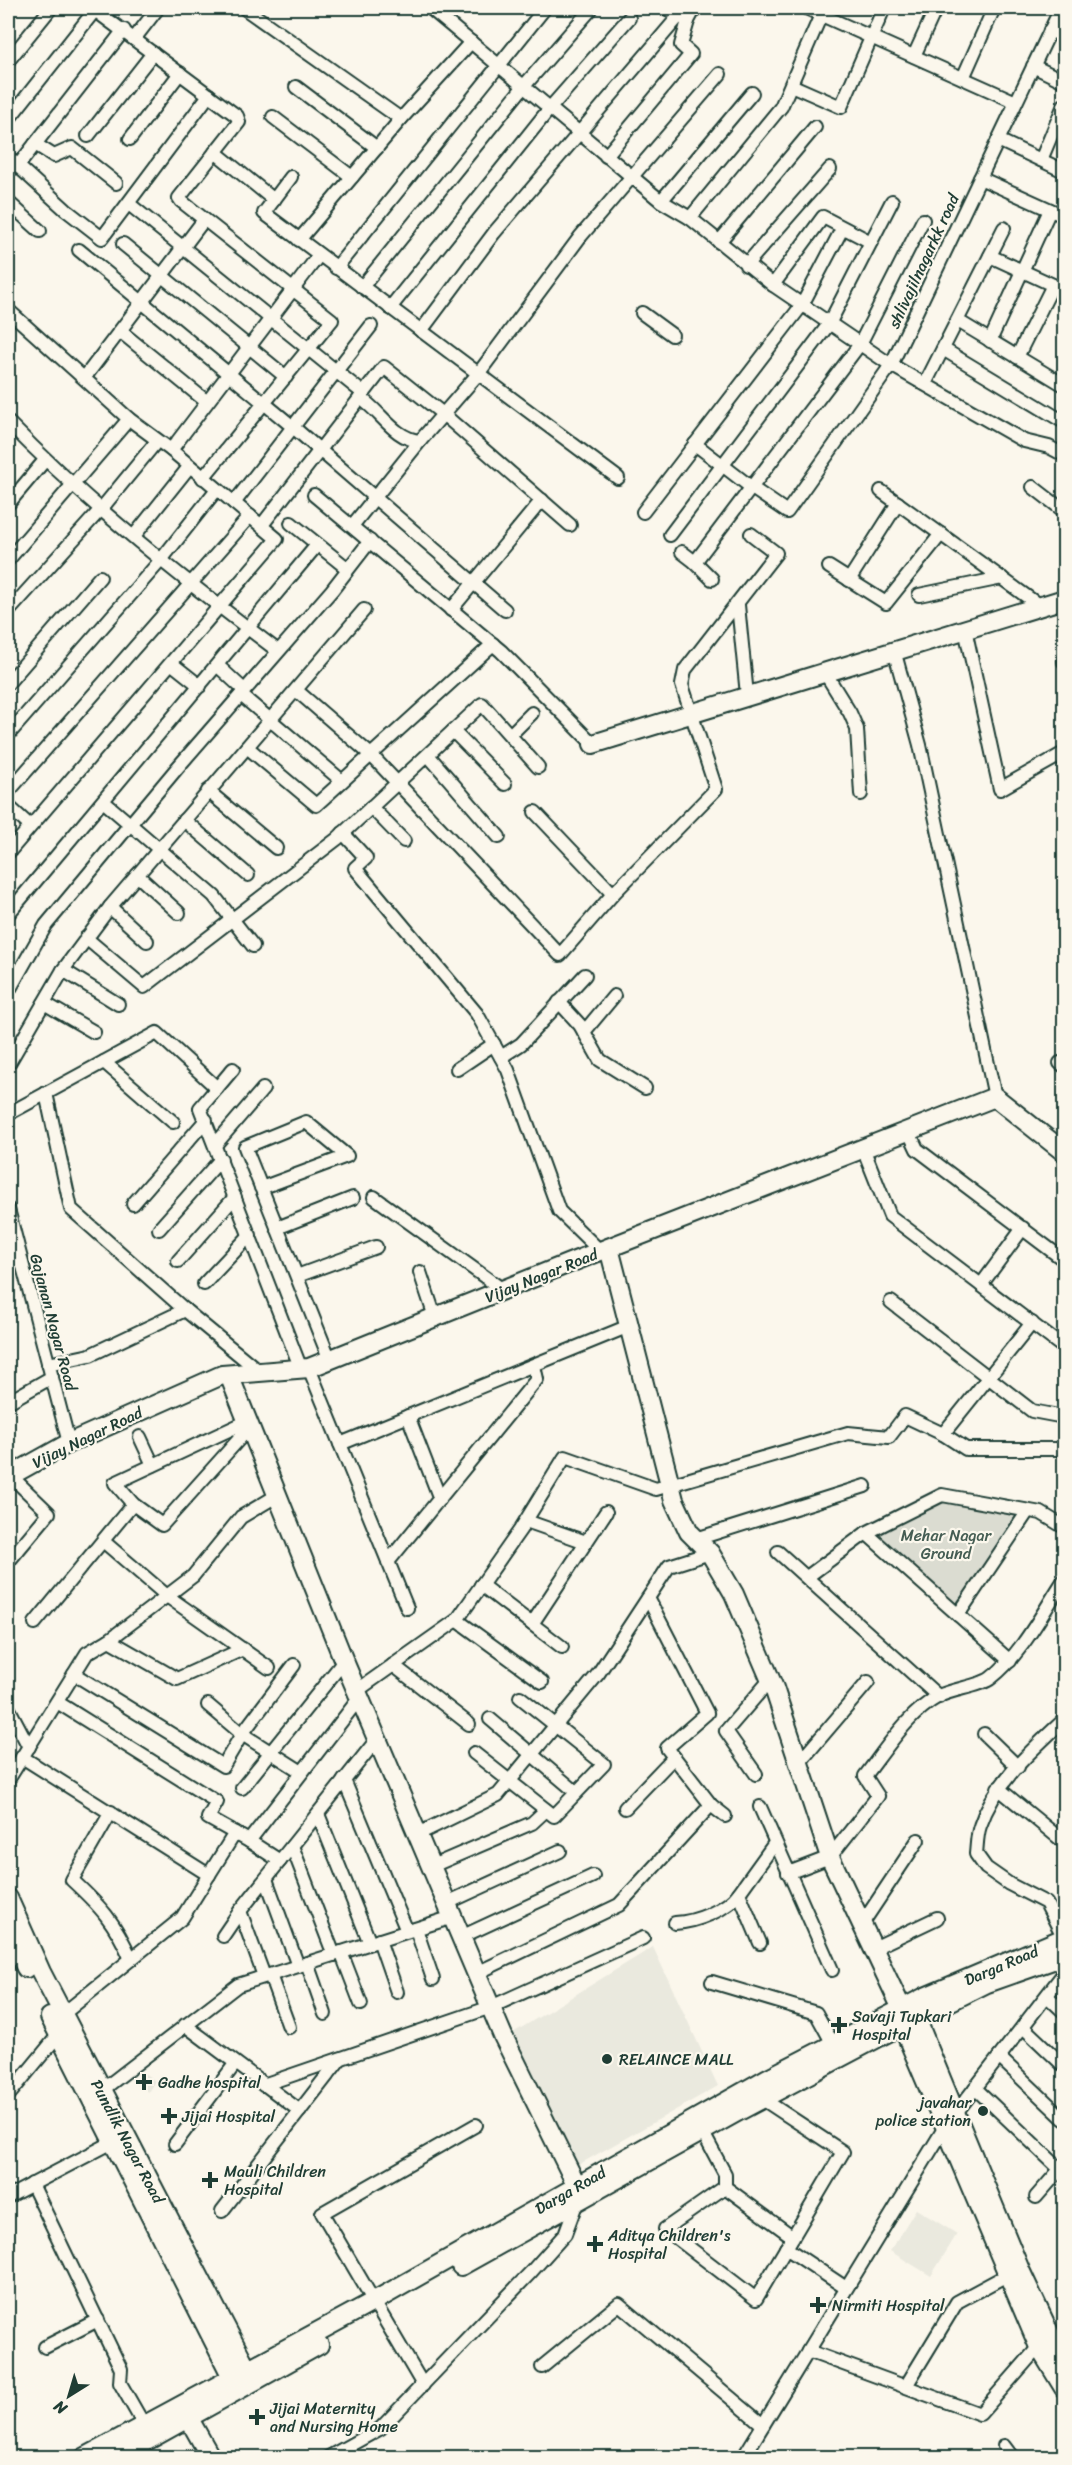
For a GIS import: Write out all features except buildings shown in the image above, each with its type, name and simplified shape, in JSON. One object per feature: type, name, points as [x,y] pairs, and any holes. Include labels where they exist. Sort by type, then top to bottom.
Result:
[{"type":"street","points":[[8,61],[51,8]]},
{"type":"street","points":[[18,166],[129,34],[158,8]]},
{"type":"street","points":[[244,8],[401,119]]},
{"type":"street","points":[[430,8],[661,201],[690,218],[773,285],[891,365],[1024,441],[1049,447],[1065,455]]},
{"type":"street","points":[[336,268],[545,8]]},
{"type":"street","points":[[362,287],[524,86],[592,8]]},
{"type":"street","points":[[666,8],[684,18]]},
{"type":"street","points":[[421,331],[494,232],[578,132],[694,8]]},
{"type":"street","points":[[806,8],[822,11],[871,37],[1016,102]]},
{"type":"street","points":[[790,85],[841,107],[884,8]]},
{"type":"street","points":[[914,56],[936,8]]},
{"type":"street","points":[[963,78],[994,8]]},
{"type":"street","name":"shlivajilnagarkk road","points":[[752,488],[787,512],[891,365],[1060,8]]},
{"type":"street","points":[[8,120],[94,9],[239,119],[179,198],[203,220],[332,320],[203,478]]},
{"type":"street","points":[[690,218],[781,107],[822,11]]},
{"type":"street","points":[[390,308],[550,108],[629,18]]},
{"type":"street","points":[[606,156],[691,54],[681,45],[684,18]]},
{"type":"street","points":[[1050,30],[1065,37]]},
{"type":"street","points":[[299,240],[401,119],[471,42]]},
{"type":"street","points":[[88,136],[153,53]]},
{"type":"street","points":[[1033,66],[1065,81]]},
{"type":"street","points":[[130,140],[180,73]]},
{"type":"street","points":[[352,526],[420,441],[478,374],[580,237],[720,74]]},
{"type":"street","points":[[296,87],[377,148]]},
{"type":"street","points":[[661,201],[752,93]]},
{"type":"street","points":[[8,157],[66,210],[102,238],[209,95]]},
{"type":"street","points":[[1041,160],[1060,128],[1065,105]]},
{"type":"street","points":[[273,117],[352,177]]},
{"type":"street","points":[[719,242],[815,127]]},
{"type":"street","points":[[998,140],[1065,171]]},
{"type":"street","points":[[35,144],[54,156],[72,148],[116,183]]},
{"type":"street","points":[[215,152],[274,200]]},
{"type":"street","points":[[746,265],[830,169]]},
{"type":"street","points":[[291,177],[264,213],[618,478]]},
{"type":"street","points":[[980,178],[1058,213]]},
{"type":"street","points":[[670,535],[829,324],[892,201]]},
{"type":"street","points":[[990,340],[1023,270],[1065,201]]},
{"type":"street","points":[[8,202],[40,231]]},
{"type":"street","points":[[129,204],[336,370],[398,432],[410,440],[420,441]]},
{"type":"street","points":[[773,285],[823,217],[871,242]]},
{"type":"street","points":[[85,378],[203,220]]},
{"type":"street","points":[[694,562],[860,344],[923,220]]},
{"type":"street","points":[[644,512],[802,305],[842,228]]},
{"type":"street","points":[[925,384],[1004,228]]},
{"type":"street","points":[[123,244],[286,377]]},
{"type":"street","points":[[79,250],[293,427],[505,610]]},
{"type":"street","points":[[171,450],[319,255]]},
{"type":"street","points":[[990,256],[1053,285],[1017,357]]},
{"type":"street","points":[[8,309],[129,419],[171,450],[277,539],[8,853]]},
{"type":"street","points":[[642,313],[672,335]]},
{"type":"street","points":[[958,321],[1065,385]]},
{"type":"street","points":[[234,503],[370,326]]},
{"type":"street","points":[[120,331],[207,402]]},
{"type":"street","points":[[943,350],[1065,422]]},
{"type":"street","points":[[262,525],[384,367],[443,414],[570,525]]},
{"type":"street","points":[[8,560],[129,419]]},
{"type":"street","points":[[8,422],[45,460],[161,560],[278,651]]},
{"type":"street","points":[[8,612],[102,508],[157,441]]},
{"type":"street","points":[[695,444],[752,488]]},
{"type":"street","points":[[8,504],[45,460]]},
{"type":"street","points":[[134,536],[189,467]]},
{"type":"street","points":[[1032,487],[1065,511]]},
{"type":"street","points":[[8,735],[161,560],[217,489]]},
{"type":"street","points":[[881,491],[1040,606]]},
{"type":"street","points":[[314,495],[493,644],[593,744],[690,712],[1065,598]]},
{"type":"street","points":[[451,610],[542,500]]},
{"type":"street","points":[[849,580],[898,503]]},
{"type":"street","points":[[8,792],[250,516]]},
{"type":"street","points":[[291,523],[348,569]]},
{"type":"street","points":[[296,690],[371,755],[398,782],[560,955],[613,894],[716,789],[682,685],[685,670],[738,605],[776,553],[751,534]]},
{"type":"street","points":[[829,567],[886,603],[941,534]]},
{"type":"street","points":[[8,992],[46,925],[370,541]]},
{"type":"street","points":[[8,914],[317,545]]},
{"type":"street","points":[[682,552],[712,579]]},
{"type":"street","points":[[8,683],[100,577]]},
{"type":"street","points":[[919,595],[1002,578]]},
{"type":"street","points":[[738,605],[747,695]]},
{"type":"street","points":[[8,1057],[9,1063],[63,970],[110,906],[364,610]]},
{"type":"street","points":[[965,628],[1000,789],[1065,753]]},
{"type":"street","points":[[247,747],[316,805],[493,644]]},
{"type":"street","points":[[894,650],[920,745],[995,1097],[1065,1152]]},
{"type":"street","points":[[171,663],[200,686]]},
{"type":"street","points":[[218,665],[270,720],[342,782]]},
{"type":"street","points":[[825,672],[857,729],[861,794]]},
{"type":"street","points":[[86,939],[144,987],[344,833],[482,704],[538,767]]},
{"type":"street","points":[[510,735],[532,713]]},
{"type":"street","points":[[453,731],[505,784]]},
{"type":"street","points":[[428,755],[499,837]]},
{"type":"street","points":[[208,791],[276,848]]},
{"type":"street","points":[[103,801],[214,896],[253,946]]},
{"type":"street","points":[[8,806],[30,826]]},
{"type":"street","points":[[371,807],[404,841]]},
{"type":"street","points":[[535,813],[613,894]]},
{"type":"street","points":[[184,820],[248,875]]},
{"type":"street","points":[[344,833],[366,858],[355,868],[477,1014],[508,1070],[559,1211],[604,1250],[629,1326],[674,1500],[689,1532],[710,1553],[734,1594],[770,1680],[830,1857],[907,2017],[950,2120],[1020,2270],[1044,2340],[1065,2388]]},
{"type":"street","points":[[137,875],[179,913]]},
{"type":"street","points":[[110,906],[147,941]]},
{"type":"street","points":[[63,970],[118,1004]]},
{"type":"street","points":[[501,1057],[521,1044],[585,975]]},
{"type":"street","points":[[584,1032],[614,996]]},
{"type":"street","points":[[559,1002],[584,1032],[600,1060],[645,1088]]},
{"type":"street","points":[[44,1003],[94,1032]]},
{"type":"street","points":[[8,1114],[157,1033],[217,1088]]},
{"type":"street","points":[[457,1069],[494,1044]]},
{"type":"street","points":[[104,1062],[173,1122]]},
{"type":"street","points":[[233,1069],[200,1108],[305,1369],[340,1444],[407,1608]]},
{"type":"street","points":[[215,1145],[263,1089]]},
{"type":"street","points":[[46,1093],[71,1209],[184,1310],[260,1372]]},
{"type":"street","name":"Vijay Nagar Road","points":[[9,1477],[69,1443],[222,1376],[305,1369],[330,1360],[995,1097]]},
{"type":"street","points":[[133,1204],[206,1120]]},
{"type":"street","points":[[261,1188],[347,1156],[306,1122],[245,1147],[261,1188],[277,1228],[297,1276],[330,1360]]},
{"type":"street","points":[[908,1130],[917,1149],[1065,1260]]},
{"type":"street","points":[[863,1148],[890,1216],[1065,1348]]},
{"type":"street","points":[[159,1229],[221,1159]]},
{"type":"street","points":[[178,1261],[235,1197]]},
{"type":"street","points":[[374,1197],[503,1290]]},
{"type":"street","points":[[277,1228],[353,1198]]},
{"type":"street","name":"Gajanan Nagar Road","points":[[8,1209],[69,1443]]},
{"type":"street","points":[[981,1285],[1023,1228]]},
{"type":"street","points":[[204,1284],[250,1235]]},
{"type":"street","points":[[297,1276],[376,1247]]},
{"type":"street","points":[[8,1264],[21,1259]]},
{"type":"street","points":[[420,1272],[435,1317]]},
{"type":"street","points":[[891,1302],[1032,1412],[1065,1417]]},
{"type":"street","points":[[8,1402],[50,1370],[90,1355],[184,1310]]},
{"type":"street","points":[[943,1434],[1032,1323]]},
{"type":"street","points":[[340,1444],[629,1326]]},
{"type":"street","points":[[388,1562],[537,1379],[534,1366]]},
{"type":"street","points":[[229,1375],[344,1661],[461,1937],[577,2194],[565,2234],[531,2272],[381,2428],[327,2457]]},
{"type":"street","points":[[408,1416],[440,1499]]},
{"type":"street","points":[[249,1841],[359,1693],[393,1665],[457,1620],[526,1521],[565,1457],[656,1490],[848,1433],[889,1437],[905,1416],[943,1434],[966,1449],[1065,1449]]},
{"type":"street","points":[[249,1424],[162,1525],[133,1504],[115,1483],[153,1465],[249,1424]]},
{"type":"street","points":[[140,1437],[153,1465]]},
{"type":"street","points":[[8,1562],[49,1513],[9,1477]]},
{"type":"street","points":[[696,1539],[865,1486]]},
{"type":"street","points":[[8,1780],[87,1653],[109,1640],[193,1576],[241,1517],[278,1495]]},
{"type":"street","points":[[807,1576],[866,1533],[942,1496],[1041,1513],[1062,1521]]},
{"type":"street","points":[[35,1623],[133,1504]]},
{"type":"street","points":[[958,1615],[1028,1511]]},
{"type":"street","points":[[532,1624],[606,1512]]},
{"type":"street","points":[[526,1521],[586,1542]]},
{"type":"street","points":[[866,1533],[1010,1661]]},
{"type":"street","points":[[103,1541],[167,1596],[269,1668]]},
{"type":"street","points":[[778,1552],[939,1696]]},
{"type":"street","points":[[418,1834],[498,1796],[598,1674],[669,1566],[710,1553]]},
{"type":"street","points":[[788,1873],[830,1857],[878,1796],[865,1776],[910,1719],[939,1696],[989,1680],[1010,1661],[1065,1580]]},
{"type":"street","points":[[481,1586],[562,1647]]},
{"type":"street","points":[[648,1598],[707,1713],[667,1748],[711,1805],[725,1816]]},
{"type":"street","points":[[457,1620],[542,1682]]},
{"type":"street","points":[[109,1640],[177,1679],[243,1649]]},
{"type":"street","points":[[243,1788],[344,1661]]},
{"type":"street","points":[[74,1674],[223,1766],[242,1734],[294,1665]]},
{"type":"street","points":[[393,1665],[469,1724]]},
{"type":"street","points":[[756,1774],[726,1731],[770,1680]]},
{"type":"street","points":[[799,1763],[868,1682]]},
{"type":"street","points":[[474,1753],[554,1816],[604,1764],[520,1697]]},
{"type":"street","points":[[57,1702],[217,1802],[208,1818],[280,1861]]},
{"type":"street","points":[[208,1705],[242,1734],[302,1772]]},
{"type":"street","points":[[8,1707],[25,1752],[111,1812],[209,1875]]},
{"type":"street","points":[[490,1719],[576,1792]]},
{"type":"street","points":[[1065,1720],[998,1788],[980,1827],[976,1854],[986,1868],[1009,1884],[1046,1903],[1065,1938]]},
{"type":"street","points":[[984,1734],[1018,1767]]},
{"type":"street","points":[[223,1936],[240,1911],[378,1738]]},
{"type":"street","points":[[626,1808],[674,1757]]},
{"type":"street","points":[[344,1780],[433,1979]]},
{"type":"street","points":[[998,1788],[1065,1842]]},
{"type":"street","points":[[477,1973],[619,1905],[711,1805]]},
{"type":"street","points":[[760,1807],[832,1970]]},
{"type":"street","points":[[432,1866],[531,1823],[546,1810]]},
{"type":"street","points":[[111,1812],[72,1880],[97,1904],[119,1931],[131,1959]]},
{"type":"street","points":[[318,1814],[398,1992]]},
{"type":"street","points":[[8,2096],[64,2026],[131,1959],[182,1918],[235,1833]]},
{"type":"street","points":[[862,1924],[918,1840]]},
{"type":"street","points":[[675,1923],[686,1923],[733,1902],[775,1843]]},
{"type":"street","points":[[292,1846],[337,1954],[362,2004]]},
{"type":"street","points":[[96,2094],[238,1985],[412,1930],[560,1851]]},
{"type":"street","points":[[461,1937],[593,1876]]},
{"type":"street","points":[[266,1879],[325,2014]]},
{"type":"street","points":[[740,1893],[760,1942]]},
{"type":"street","name":"Pundlik Nagar Road","points":[[8,1898],[96,2094],[243,2380]]},
{"type":"street","points":[[240,1911],[289,2027]]},
{"type":"street","points":[[874,1948],[938,1918]]},
{"type":"street","name":"Pundlik Nagar Road","points":[[8,1930],[64,2026]]},
{"type":"street","points":[[263,2085],[491,2007],[643,1938]]},
{"type":"street","name":"Darga Road","points":[[116,2457],[185,2412],[757,2093],[907,2017],[925,1997],[1065,1938]]},
{"type":"street","name":"Darga Road","points":[[577,2194],[702,2132],[833,2044],[907,2017],[987,1983],[1065,1956]]},
{"type":"street","points":[[743,2457],[950,2120],[1065,1973]]},
{"type":"street","points":[[711,1982],[816,2013],[833,2044]]},
{"type":"street","points":[[1047,1996],[1065,2012]]},
{"type":"street","points":[[185,2025],[300,2111]]},
{"type":"street","points":[[1023,2027],[1065,2066]]},
{"type":"street","points":[[999,2057],[1065,2119]]},
{"type":"street","points":[[222,2211],[341,2058]]},
{"type":"street","points":[[175,2144],[235,2064]]},
{"type":"street","points":[[975,2088],[1063,2169],[1036,2197]]},
{"type":"street","points":[[724,2187],[665,2229],[756,2299],[843,2152],[757,2093]]},
{"type":"street","name":"Pundlik Nagar Road","points":[[96,2094],[113,2142],[170,2238]]},
{"type":"street","points":[[950,2120],[1007,2275],[1044,2340],[1065,2356]]},
{"type":"street","points":[[423,2385],[322,2212],[476,2125]]},
{"type":"street","points":[[702,2132],[725,2174],[724,2187]]},
{"type":"street","points":[[8,2197],[113,2142]]},
{"type":"street","points":[[32,2184],[121,2369],[120,2383],[144,2425]]},
{"type":"street","points":[[724,2187],[793,2237]]},
{"type":"street","points":[[786,2248],[846,2288]]},
{"type":"street","points":[[906,2386],[957,2302],[1007,2275]]},
{"type":"street","points":[[542,2367],[619,2304],[763,2425]]},
{"type":"street","points":[[45,2346],[98,2320]]},
{"type":"street","points":[[808,2351],[980,2414],[1044,2340]]},
{"type":"street","points":[[185,2412],[212,2457]]},
{"type":"street","name":"Darga Road","points":[[84,2457],[144,2425],[185,2412]]},
{"type":"street","points":[[1004,2446],[1013,2457]]},
{"type":"shaded area","points":[[653,1947],[718,2086],[578,2165],[513,2033]]},
{"type":"shaded area","name":"Gadhe hospital","points":[[141,2071],[155,2081],[148,2092],[133,2083]]},
{"type":"shaded area","points":[[916,2209],[957,2234],[931,2276],[890,2251]]},
{"type":"green space","name":"Mehar Nagar Ground","points":[[942,1495],[1028,1511],[952,1609],[873,1539]]},
{"type":"place","name":"Savaji Tupkari Hospital","points":[[839,2025]]},
{"type":"place","name":"RELAINCE MALL","points":[[607,2059]]},
{"type":"place","name":"Gadhe hospital","points":[[144,2082]]},
{"type":"place","name":"javahar police station","points":[[983,2111]]},
{"type":"place","name":"Jijai Hospital","points":[[169,2116]]},
{"type":"place","name":"Mauli Children Hospital","points":[[210,2180]]},
{"type":"place","name":"Aditya Children's Hospital","points":[[595,2244]]},
{"type":"place","name":"Nirmiti Hospital","points":[[818,2305]]},
{"type":"place","name":"Jijai Maternity and Nursing Home","points":[[257,2417]]}]
